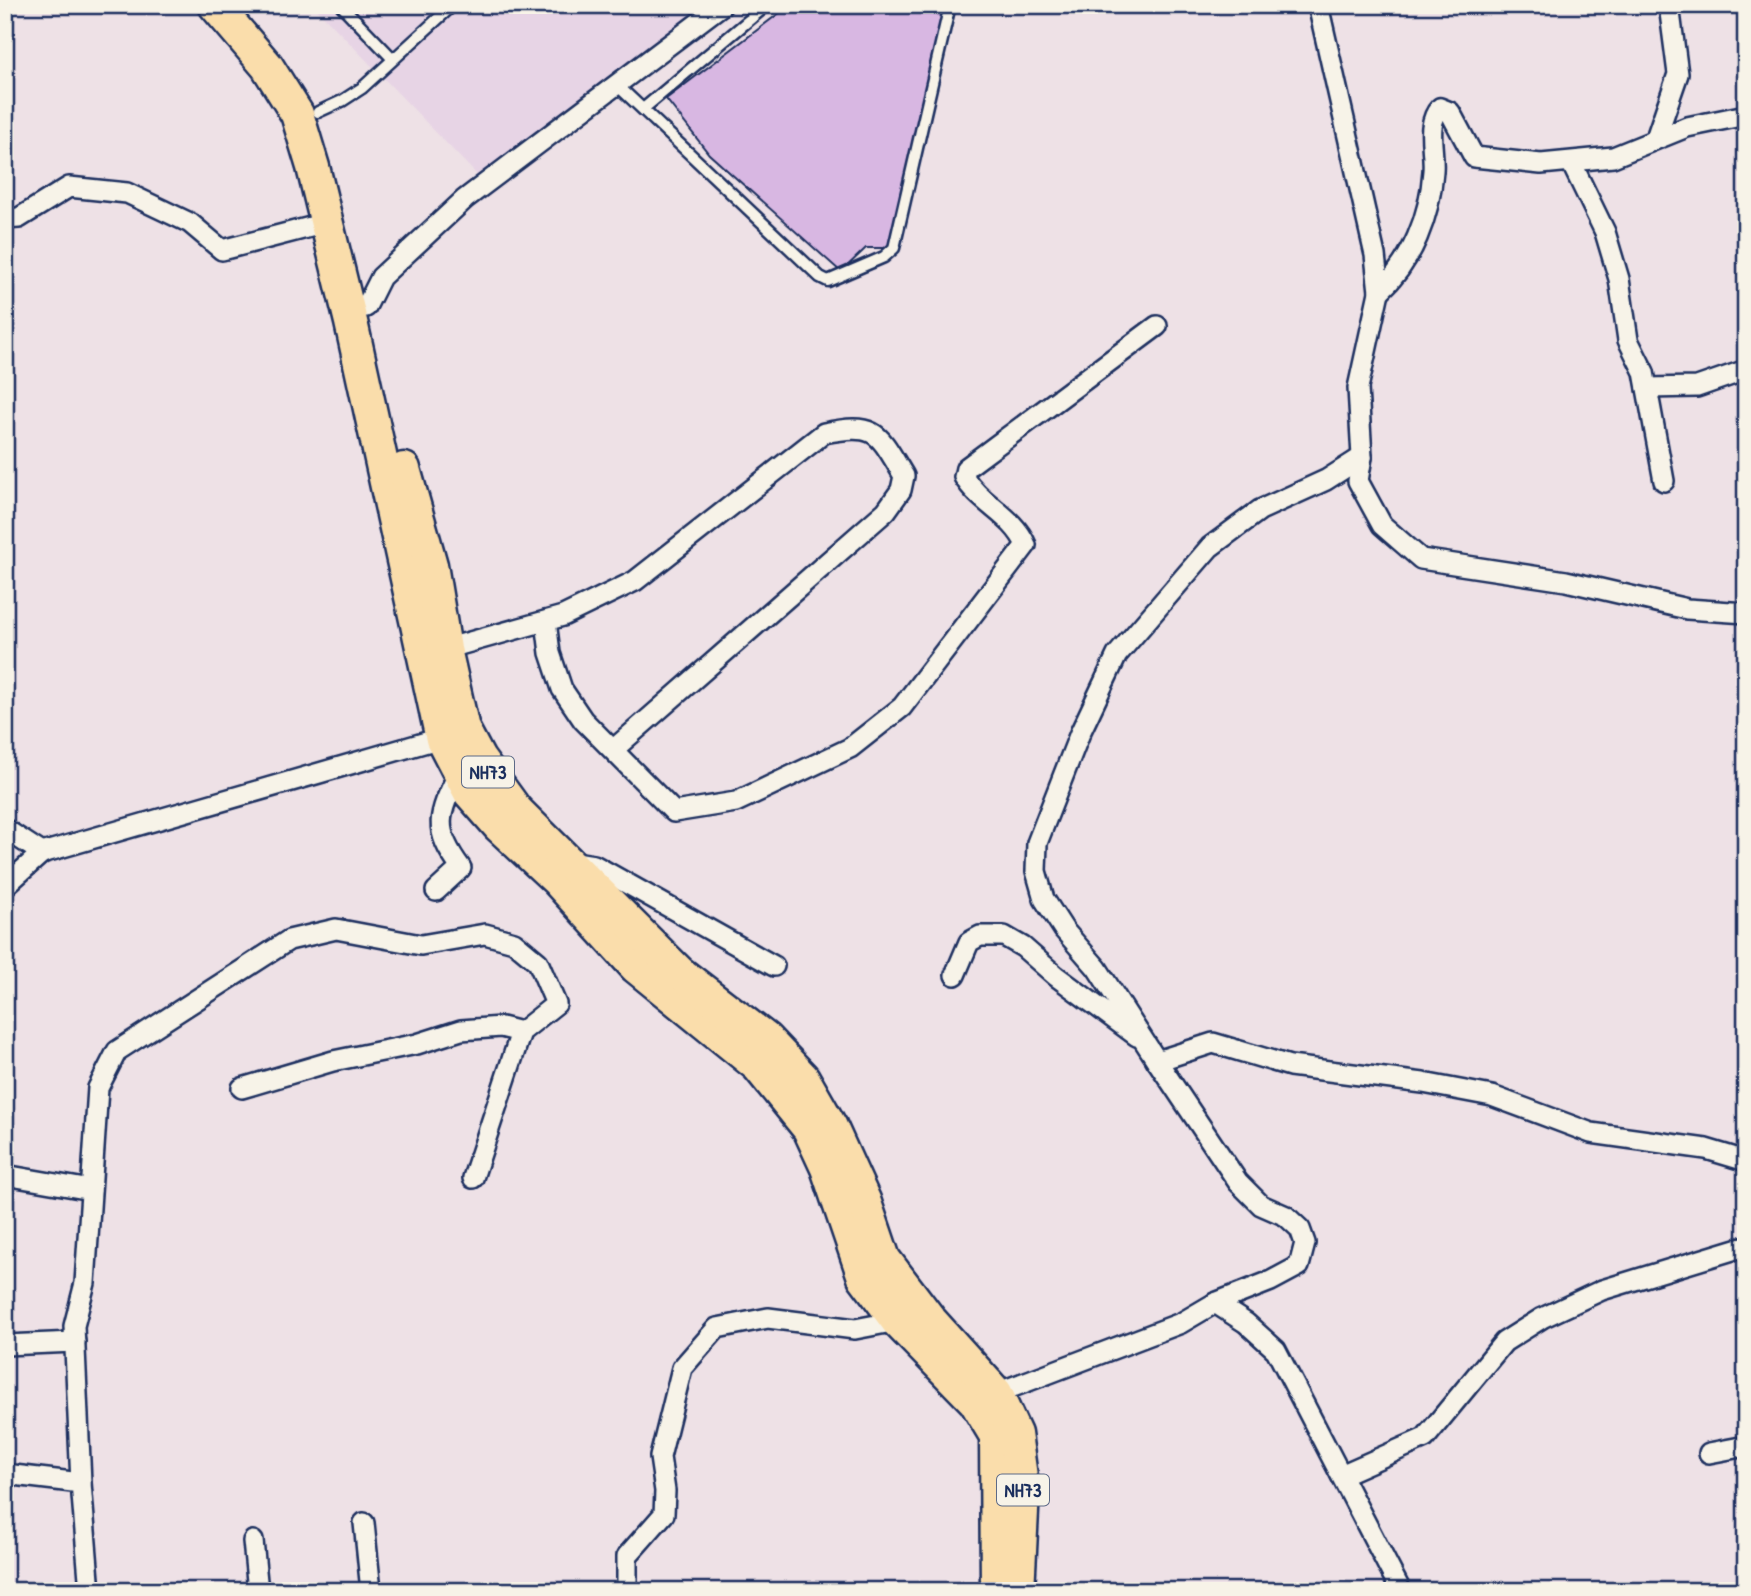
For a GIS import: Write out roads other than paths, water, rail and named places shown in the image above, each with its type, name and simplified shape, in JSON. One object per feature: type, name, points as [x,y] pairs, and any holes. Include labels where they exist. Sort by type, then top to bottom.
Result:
[{"type":"highway","name":"NH73","points":[[215,5],[267,66],[296,114],[313,167],[453,734],[479,758],[516,810],[680,972],[766,1039],[803,1078],[831,1127],[859,1188],[884,1259],[1015,1434],[1024,1491],[1018,1591]]},
{"type":"highway","name":"NH73","points":[[243,5],[283,51],[318,112],[431,565],[459,772],[470,793],[499,826],[556,880],[636,967],[758,1066],[809,1129],[827,1168],[864,1277],[897,1321],[986,1397],[998,1450],[997,1591]]},
{"type":"street","points":[[366,307],[381,277],[465,199],[722,5]]},
{"type":"street","points":[[1318,5],[1375,255],[1379,292],[1358,388],[1362,457],[1358,481],[1382,525],[1421,559],[1566,581],[1687,609],[1746,614]]},
{"type":"street","points":[[1657,138],[1678,74],[1669,5]]},
{"type":"street","points":[[1379,292],[1404,266],[1419,233],[1432,183],[1432,128],[1438,109],[1444,108],[1450,112],[1474,157],[1541,164],[1613,157],[1637,150],[1657,138],[1687,127],[1746,115]]},
{"type":"street","points":[[1571,162],[1605,232],[1619,279],[1628,340],[1644,372],[1664,481]]},
{"type":"street","points":[[5,219],[19,218],[69,187],[127,192],[190,223],[222,250],[326,223]]},
{"type":"street","points":[[546,621],[550,653],[562,689],[583,720],[674,812],[736,802],[850,748],[902,708],[1026,545],[1019,530],[973,491],[964,477],[966,468],[1157,327]]},
{"type":"street","points":[[1647,388],[1697,387],[1746,370]]},
{"type":"street","points":[[444,649],[563,616],[635,581],[824,433],[848,428],[874,432],[904,476],[901,490],[886,511],[614,749]]},
{"type":"street","points":[[986,1397],[1181,1323],[1215,1303],[1271,1281],[1299,1266],[1305,1243],[1300,1229],[1286,1216],[1261,1205],[1238,1182],[1097,968],[1064,930],[1044,899],[1037,871],[1037,844],[1080,733],[1117,655],[1210,547],[1260,510],[1326,480],[1362,457]]},
{"type":"street","points":[[5,886],[42,853],[453,734]]},
{"type":"street","points":[[436,891],[461,867],[443,845],[440,810],[459,772]]},
{"type":"street","points":[[5,829],[42,853]]},
{"type":"street","points":[[568,861],[594,865],[774,966]]},
{"type":"street","points":[[90,1591],[81,1483],[74,1326],[85,1283],[98,1088],[117,1051],[289,940],[336,929],[421,945],[485,934],[514,942],[538,962],[556,1003],[521,1032],[473,1178]]},
{"type":"street","points":[[955,975],[969,942],[980,936],[1004,936],[1024,947],[1056,976],[1146,1043]]},
{"type":"street","points":[[242,1088],[332,1061],[417,1044],[461,1030],[501,1027],[521,1032]]},
{"type":"street","points":[[1157,1061],[1213,1043],[1290,1066],[1423,1083],[1492,1096],[1591,1133],[1706,1149],[1746,1161]]},
{"type":"street","points":[[5,1175],[91,1190]]},
{"type":"street","points":[[1341,1475],[1425,1438],[1504,1342],[1542,1318],[1602,1290],[1746,1246]]},
{"type":"street","points":[[1215,1303],[1246,1322],[1276,1350],[1401,1591]]},
{"type":"street","points":[[627,1591],[627,1556],[664,1514],[666,1492],[660,1457],[682,1368],[717,1328],[768,1318],[855,1329],[897,1321]]},
{"type":"street","points":[[5,1345],[75,1342]]},
{"type":"street","points":[[1709,1453],[1746,1446]]},
{"type":"street","points":[[5,1474],[81,1483]]},
{"type":"street","points":[[364,1523],[371,1591]]},
{"type":"street","points":[[253,1541],[258,1591]]},
{"type":"lane","points":[[341,5],[392,58]]},
{"type":"lane","points":[[318,112],[362,88],[453,5]]},
{"type":"lane","points":[[643,109],[767,5]]},
{"type":"lane","points":[[617,85],[820,277],[828,281],[834,280],[884,257],[894,248],[950,5]]}]
